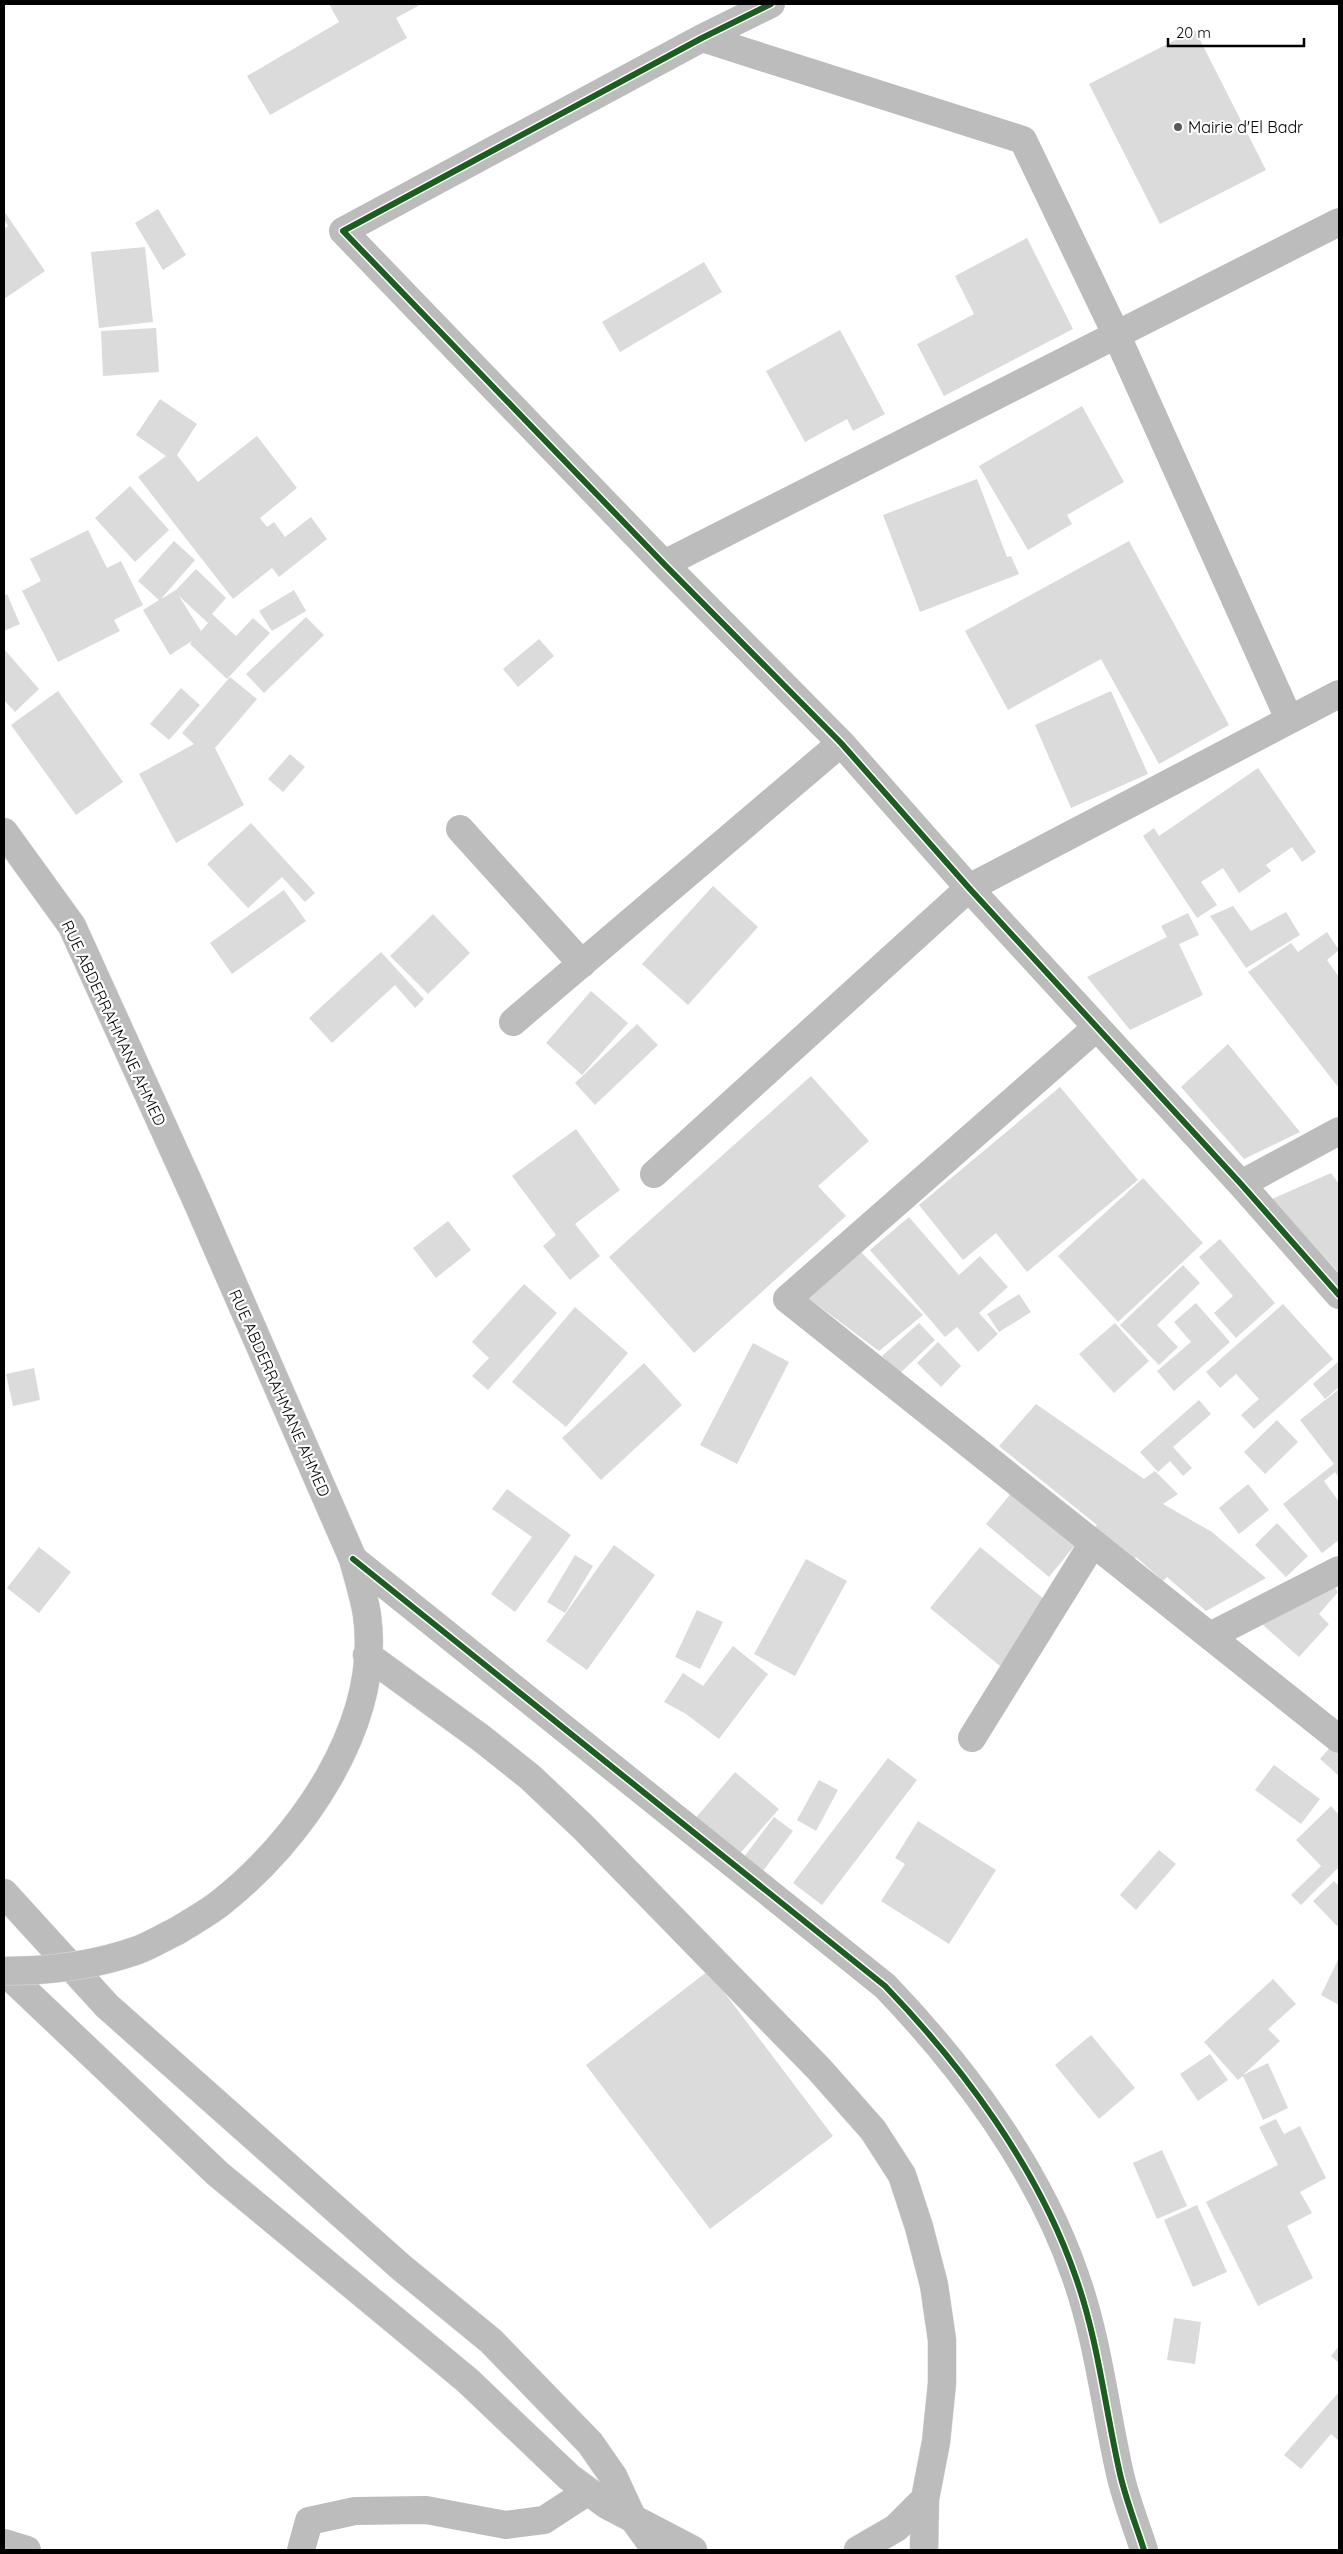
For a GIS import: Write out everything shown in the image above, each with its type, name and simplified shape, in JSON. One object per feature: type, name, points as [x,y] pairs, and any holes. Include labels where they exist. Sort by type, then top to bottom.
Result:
[{"type":"street","points":[[771,4],[702,38],[344,231],[664,564],[841,743],[969,888],[1241,1184],[1339,1295]]},
{"type":"street","points":[[702,38],[1023,140],[1117,336],[1289,719]]},
{"type":"street","points":[[664,564],[1339,222]]},
{"type":"street","points":[[654,1174],[969,888],[1339,694]]},
{"type":"street","points":[[513,1022],[841,743]]},
{"type":"street","points":[[460,829],[582,964]]},
{"type":"street","name":"RUE ABDERRAHMANE AHMED","points":[[4,832],[72,926],[198,1206],[353,1559],[367,1616],[367,1655],[361,1703],[346,1746],[320,1792],[293,1829],[258,1869],[218,1905],[177,1931],[138,1950],[92,1962],[39,1971],[4,1971]]},
{"type":"street","points":[[1096,1028],[787,1300],[1339,1739]]},
{"type":"street","points":[[1241,1184],[1339,1131]]},
{"type":"street","points":[[972,1738],[1093,1543]]},
{"type":"street","points":[[353,1559],[886,1986],[927,2030],[1020,2158],[1049,2215],[1075,2275],[1094,2347],[1121,2476],[1144,2550]]},
{"type":"street","points":[[1210,1636],[1339,1570]]},
{"type":"street","points":[[367,1655],[481,1738],[530,1777],[583,1827],[819,2069],[873,2130],[902,2175],[919,2227],[934,2285],[942,2340],[942,2384],[936,2442],[925,2499],[924,2550]]},
{"type":"street","points":[[4,1893],[106,2006],[394,2261],[491,2341],[590,2444],[613,2476],[632,2517],[656,2550]]},
{"type":"street","points":[[4,1971],[218,2174],[467,2380],[551,2461],[587,2492],[694,2550]]},
{"type":"street","points":[[301,2550],[309,2521],[355,2512],[426,2510],[506,2525],[544,2520],[587,2492]]},
{"type":"street","points":[[858,2550],[896,2528],[925,2499]]},
{"type":"street","points":[[4,2543],[27,2550]]},
{"type":"building","points":[[329,4],[417,4],[418,6],[396,18],[407,38],[270,115],[247,76],[339,22]]},
{"type":"building","name":"Mairie d'El Badr","points":[[1195,30],[1266,170],[1160,224],[1089,84]]},
{"type":"building","points":[[158,209],[186,255],[163,270],[135,223]]},
{"type":"building","points":[[4,211],[45,271],[4,299],[4,229],[8,226],[4,219]]},
{"type":"building","points":[[1027,238],[1073,329],[944,396],[917,344],[974,314],[955,276]]},
{"type":"building","points":[[145,247],[153,322],[99,328],[91,252]]},
{"type":"building","points":[[704,262],[722,292],[620,352],[602,322]]},
{"type":"building","points":[[156,328],[159,372],[103,376],[101,331]]},
{"type":"building","points":[[840,330],[885,414],[853,431],[847,419],[805,442],[766,371]]},
{"type":"building","points":[[160,399],[197,424],[177,455],[198,482],[257,436],[297,488],[260,518],[267,527],[274,522],[285,537],[311,517],[327,539],[279,577],[272,568],[233,599],[138,477],[166,456],[136,435]]},
{"type":"building","points":[[1082,406],[1124,482],[1067,515],[1072,524],[1028,550],[979,466]]},
{"type":"building","points":[[977,479],[1007,557],[1011,556],[1019,574],[920,612],[883,515]]},
{"type":"building","points":[[130,486],[169,530],[135,562],[95,518]]},
{"type":"building","points":[[88,530],[107,568],[121,561],[143,605],[114,620],[120,631],[58,662],[22,591],[41,581],[30,559]]},
{"type":"building","points":[[174,541],[195,560],[161,599],[176,590],[196,569],[226,598],[212,614],[236,636],[253,618],[270,633],[227,679],[190,644],[192,641],[170,655],[143,610],[159,600],[138,581]],"holes":[[[179,596],[208,623],[201,631]]]},
{"type":"building","points":[[1129,541],[1229,725],[1159,764],[1101,659],[1008,710],[965,631]]},
{"type":"building","points":[[294,590],[306,611],[272,631],[259,611]]},
{"type":"building","points":[[7,594],[20,624],[4,631],[4,596]]},
{"type":"building","points":[[306,617],[324,635],[264,693],[246,674]]},
{"type":"building","points":[[539,639],[554,656],[518,687],[503,669]]},
{"type":"building","points":[[4,649],[39,689],[15,712],[4,700]]},
{"type":"building","points":[[230,677],[257,699],[215,748],[244,805],[176,843],[139,774],[194,744],[182,733]]},
{"type":"building","points":[[181,688],[200,705],[169,740],[150,724]]},
{"type":"building","points":[[58,691],[123,782],[76,815],[11,725]]},
{"type":"building","points":[[1111,691],[1148,774],[1071,808],[1035,725]]},
{"type":"building","points":[[290,754],[305,767],[283,792],[268,779]]},
{"type":"building","points":[[1258,768],[1316,852],[1302,862],[1292,847],[1266,865],[1271,871],[1239,893],[1223,868],[1201,882],[1217,905],[1197,918],[1143,836],[1154,828],[1159,836]]},
{"type":"building","points":[[251,823],[315,893],[305,902],[282,877],[248,908],[207,864]]},
{"type":"building","points":[[713,886],[758,927],[688,1005],[642,964]]},
{"type":"building","points":[[284,890],[306,921],[232,974],[210,943]]},
{"type":"building","points":[[1233,906],[1251,931],[1286,912],[1300,935],[1246,968],[1210,916]]},
{"type":"building","points":[[1188,913],[1199,935],[1179,944],[1203,995],[1130,1030],[1087,977],[1167,937],[1161,926]]},
{"type":"building","points":[[433,914],[470,953],[428,994],[390,956]]},
{"type":"building","points":[[1327,932],[1339,950],[1327,960],[1339,977],[1339,1088],[1248,972],[1291,943],[1298,952]]},
{"type":"building","points":[[381,952],[424,999],[415,1008],[395,985],[332,1043],[309,1018]]},
{"type":"building","points":[[591,991],[628,1023],[582,1075],[546,1043]]},
{"type":"building","points":[[637,1024],[658,1045],[595,1105],[575,1083]]},
{"type":"building","points":[[1228,1044],[1300,1132],[1244,1159],[1181,1087]]},
{"type":"building","points":[[811,1076],[869,1141],[818,1186],[846,1216],[694,1353],[609,1257]]},
{"type":"building","points":[[1060,1087],[1138,1180],[1027,1272],[996,1233],[963,1260],[919,1205]]},
{"type":"building","points":[[576,1129],[620,1190],[575,1224],[600,1256],[570,1280],[543,1246],[556,1235],[512,1176]]},
{"type":"building","points":[[1331,1173],[1339,1184],[1339,1273],[1272,1199]]},
{"type":"building","points":[[1143,1178],[1203,1243],[1118,1322],[1058,1256]]},
{"type":"building","points":[[909,1217],[959,1275],[980,1256],[1008,1287],[979,1313],[998,1334],[978,1352],[957,1327],[945,1337],[870,1250]]},
{"type":"building","points":[[448,1221],[471,1250],[436,1278],[413,1248]]},
{"type":"building","points":[[1220,1239],[1275,1303],[1236,1338],[1214,1313],[1233,1296],[1199,1257]]},
{"type":"building","points":[[861,1252],[923,1315],[879,1351],[808,1298]]},
{"type":"building","points":[[1183,1265],[1200,1283],[1157,1325],[1178,1347],[1159,1365],[1120,1325]]},
{"type":"building","points":[[524,1284],[557,1313],[488,1390],[472,1376],[489,1358],[472,1342]]},
{"type":"building","points":[[1019,1294],[1031,1312],[999,1332],[987,1314]]},
{"type":"building","points":[[1196,1303],[1230,1342],[1174,1391],[1157,1371],[1191,1342],[1174,1322]]},
{"type":"building","points":[[1283,1304],[1333,1359],[1254,1429],[1241,1415],[1259,1399],[1236,1374],[1220,1388],[1206,1372]]},
{"type":"building","points":[[575,1307],[628,1353],[566,1427],[512,1382]]},
{"type":"building","points":[[919,1323],[935,1340],[899,1374],[882,1356]]},
{"type":"building","points":[[1115,1323],[1149,1361],[1114,1393],[1079,1354]]},
{"type":"building","points":[[938,1342],[961,1366],[941,1387],[917,1363]]},
{"type":"building","points":[[753,1343],[789,1362],[737,1464],[700,1445]]},
{"type":"building","points":[[1339,1361],[1339,1387],[1325,1399],[1313,1384]]},
{"type":"building","points":[[644,1363],[682,1405],[601,1480],[562,1438]]},
{"type":"building","points":[[34,1368],[40,1400],[13,1406],[6,1374]]},
{"type":"building","points":[[1339,1389],[1339,1478],[1335,1472],[1324,1481],[1339,1502],[1339,1540],[1322,1553],[1283,1504],[1334,1464],[1300,1420]]},
{"type":"building","points":[[1199,1400],[1211,1414],[1173,1447],[1192,1468],[1183,1476],[1170,1461],[1158,1472],[1140,1452]]},
{"type":"building","points":[[1036,1404],[1144,1479],[1155,1471],[1178,1494],[1163,1504],[1212,1532],[1266,1578],[1206,1611],[1167,1577],[1163,1581],[1136,1557],[1132,1562],[1093,1530],[1097,1525],[999,1446]]},
{"type":"building","points":[[1277,1420],[1298,1442],[1265,1474],[1244,1452]]},
{"type":"building","points":[[1248,1484],[1269,1510],[1239,1534],[1219,1508]]},
{"type":"building","points":[[1017,1486],[1080,1539],[1049,1577],[986,1524]]},
{"type":"building","points":[[507,1489],[571,1535],[515,1612],[491,1594],[532,1537],[492,1509]]},
{"type":"building","points":[[1277,1523],[1308,1556],[1286,1577],[1255,1545]]},
{"type":"building","points":[[614,1545],[655,1575],[587,1670],[546,1641]]},
{"type":"building","points":[[39,1547],[71,1572],[39,1613],[7,1588]]},
{"type":"building","points":[[980,1547],[1050,1604],[1000,1666],[930,1608]]},
{"type":"building","points":[[575,1555],[593,1566],[565,1613],[547,1602]]},
{"type":"building","points":[[806,1559],[847,1581],[795,1676],[754,1654]]},
{"type":"building","points":[[1328,1578],[1338,1592],[1319,1614],[1329,1624],[1299,1657],[1255,1618]]},
{"type":"building","points":[[697,1610],[723,1622],[700,1669],[675,1657]]},
{"type":"building","points":[[733,1646],[768,1674],[719,1739],[686,1714],[664,1702],[683,1673],[703,1686]]},
{"type":"building","points":[[1339,1737],[1339,1776],[1320,1759]]},
{"type":"building","points":[[888,1758],[917,1780],[822,1905],[793,1883]]},
{"type":"building","points":[[1274,1765],[1320,1799],[1301,1824],[1255,1790]]},
{"type":"building","points":[[735,1772],[779,1809],[736,1858],[693,1821]]},
{"type":"building","points":[[819,1780],[838,1790],[816,1831],[797,1820]]},
{"type":"building","points":[[1331,1806],[1339,1815],[1339,1867],[1301,1905],[1291,1895],[1321,1866],[1296,1840]]},
{"type":"building","points":[[774,1817],[793,1831],[757,1879],[738,1865]]},
{"type":"building","points":[[918,1821],[996,1870],[949,1944],[881,1901],[905,1864],[895,1858]]},
{"type":"building","points":[[1159,1850],[1176,1864],[1136,1910],[1120,1895]]},
{"type":"building","points":[[1334,1881],[1339,1886],[1339,1924],[1337,1926],[1313,1901]]},
{"type":"building","points":[[1339,1958],[1339,2005],[1321,1995]]},
{"type":"building","points":[[708,1971],[833,2136],[710,2229],[586,2065]]},
{"type":"building","points":[[1273,1979],[1296,2004],[1268,2029],[1280,2041],[1243,2075],[1268,2063],[1288,2108],[1263,2120],[1243,2076],[1238,2080],[1204,2042]]},
{"type":"building","points":[[1091,2035],[1135,2088],[1099,2119],[1055,2065]]},
{"type":"building","points":[[1210,2054],[1228,2080],[1198,2101],[1180,2074]]},
{"type":"building","points":[[1276,2119],[1284,2134],[1300,2126],[1326,2178],[1300,2192],[1312,2213],[1287,2226],[1313,2278],[1258,2306],[1206,2202],[1278,2165],[1259,2127]]},
{"type":"building","points":[[1162,2150],[1187,2206],[1157,2219],[1133,2163]]},
{"type":"building","points":[[1197,2205],[1227,2272],[1193,2287],[1164,2220]]},
{"type":"building","points":[[1174,2318],[1201,2322],[1195,2364],[1167,2360]]},
{"type":"building","points":[[1339,2346],[1339,2363],[1331,2356]]},
{"type":"building","points":[[1339,2392],[1339,2441],[1331,2434],[1301,2469],[1284,2455]]},
{"type":"cycle path","points":[[771,4],[702,38],[343,231],[664,564],[841,743],[969,888],[1241,1184],[1339,1295]]},
{"type":"cycle path","points":[[353,1559],[885,1986],[914,2017],[970,2085],[1019,2158],[1041,2196],[1075,2275],[1090,2324],[1120,2474],[1144,2550]]},
{"type":"place","name":"Mairie d'El Badr","points":[[1178,127]]}]
